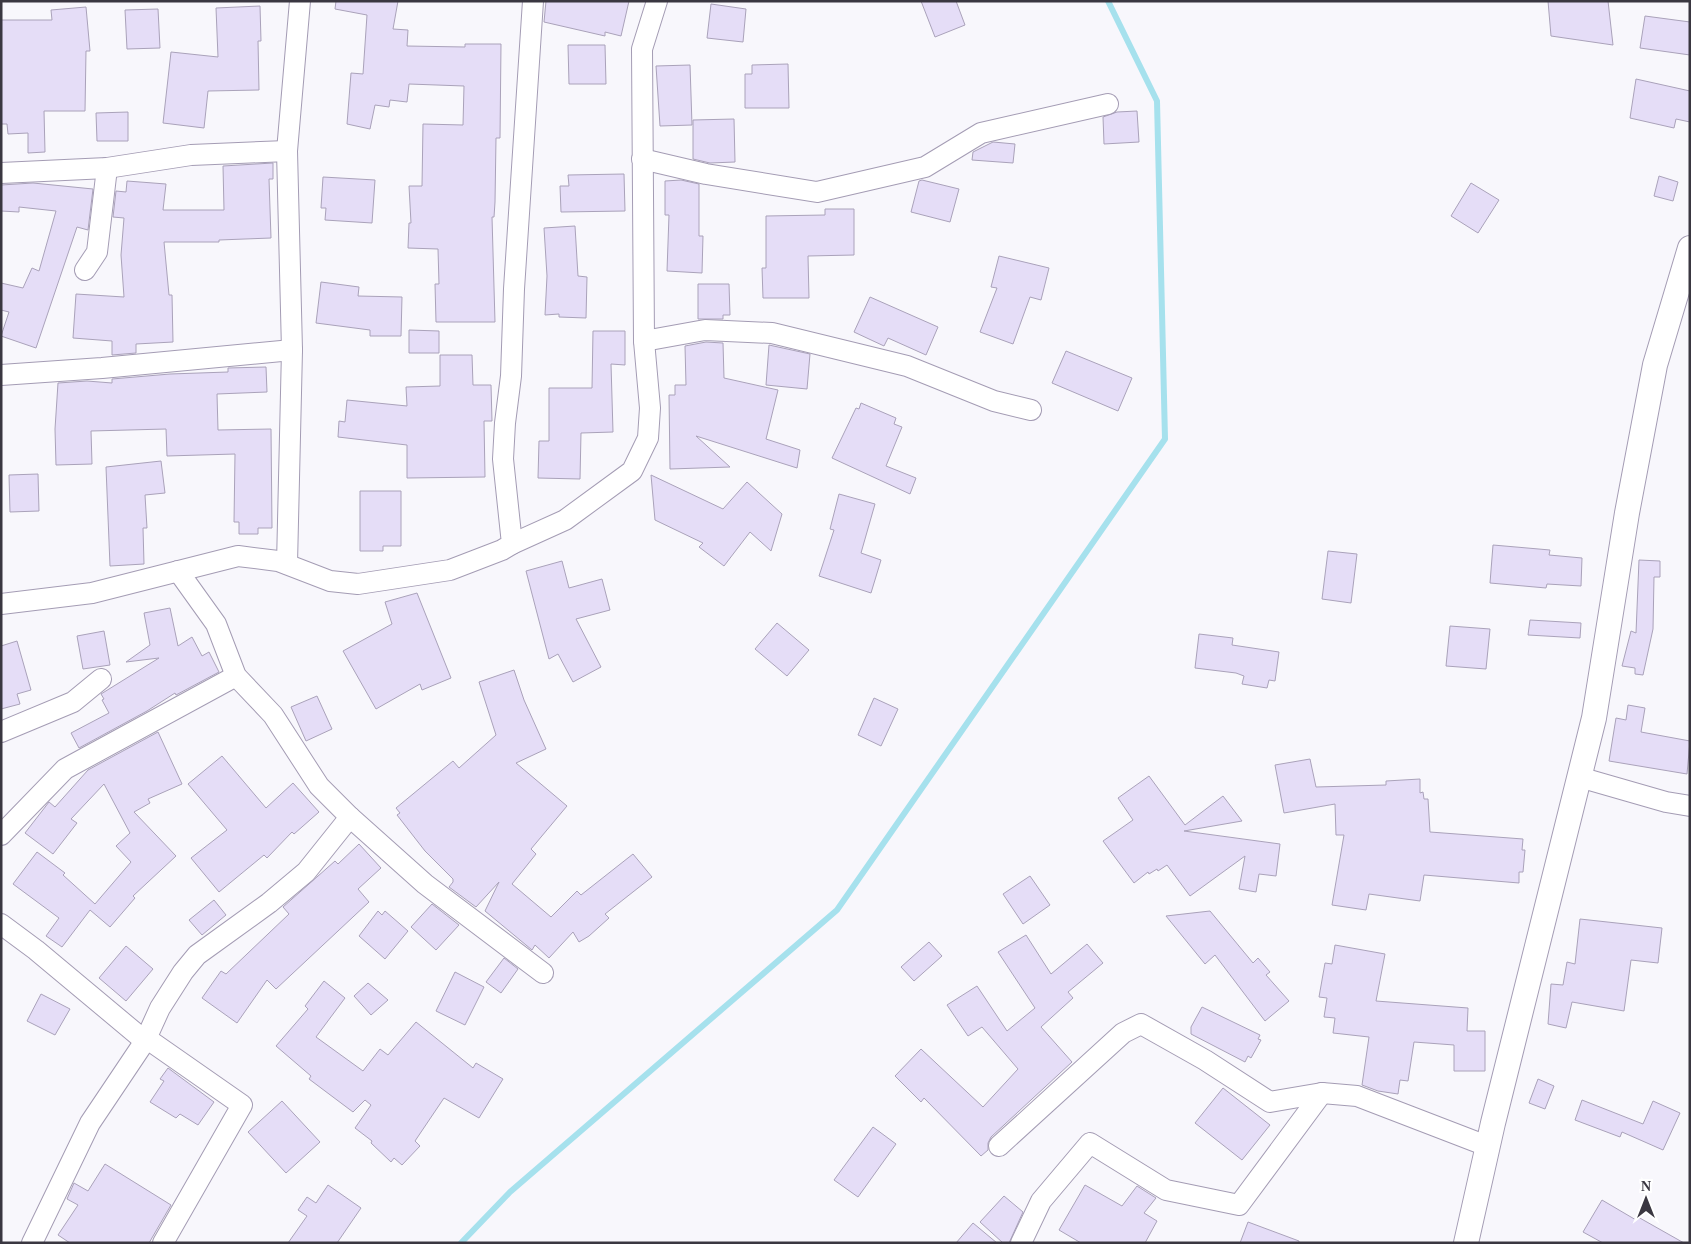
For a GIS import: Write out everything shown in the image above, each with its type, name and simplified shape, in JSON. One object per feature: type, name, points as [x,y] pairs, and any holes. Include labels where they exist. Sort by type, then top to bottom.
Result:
[{"type":"street","points":[[286,564],[292,350],[287,151],[300,1]]},
{"type":"street","points":[[512,544],[503,459],[511,376],[514,289],[533,1]]},
{"type":"street","points":[[1,604],[92,593],[238,556],[286,564],[330,581],[358,584],[450,570],[502,550],[564,520],[632,471],[648,438],[650,408],[644,341],[642,49],[657,1]]},
{"type":"street","points":[[642,159],[706,174],[817,192],[925,167],[981,133],[1108,104]]},
{"type":"street","points":[[1,174],[107,168],[191,155],[287,151]]},
{"type":"street","points":[[85,270],[97,252],[107,168]]},
{"type":"street","points":[[1466,1243],[1488,1146],[1594,718],[1627,513],[1655,365],[1690,248]]},
{"type":"street","points":[[644,341],[705,330],[772,333],[906,366],[994,401],[1031,410]]},
{"type":"street","points":[[1,375],[102,368],[292,350]]},
{"type":"street","points":[[178,571],[216,624],[236,676],[273,715],[319,786],[350,817],[424,884],[543,972]]},
{"type":"street","points":[[1,835],[64,769],[236,676]]},
{"type":"street","points":[[1,732],[73,702],[101,679]]},
{"type":"street","points":[[1579,777],[1666,802],[1690,806]]},
{"type":"street","points":[[32,1243],[90,1122],[145,1040],[160,1008],[183,972],[197,955],[269,903],[306,872],[350,817]]},
{"type":"street","points":[[1,924],[36,950],[145,1040],[242,1104],[163,1243]]},
{"type":"street","points":[[999,1146],[1123,1033],[1141,1024],[1205,1060],[1270,1102],[1322,1093],[1357,1096],[1488,1146]]},
{"type":"street","points":[[1021,1243],[1041,1201],[1090,1143],[1166,1190],[1239,1205],[1322,1093]]},
{"type":"building","points":[[336,1],[398,1],[393,29],[408,30],[407,46],[465,47],[465,44],[501,44],[500,138],[496,138],[495,202],[494,217],[492,217],[495,322],[436,322],[435,284],[439,284],[438,249],[408,248],[409,223],[411,223],[409,186],[422,186],[423,124],[463,125],[464,86],[409,84],[407,102],[390,100],[389,107],[375,105],[370,129],[347,124],[351,73],[363,74],[367,15],[335,9]]},
{"type":"building","points":[[546,1],[629,1],[621,36],[605,32],[605,36],[544,22]]},
{"type":"building","points":[[921,1],[956,1],[965,25],[935,37]]},
{"type":"building","points":[[1548,1],[1608,1],[1613,45],[1551,36]]},
{"type":"building","points":[[711,4],[746,9],[743,42],[707,38]]},
{"type":"building","points":[[260,6],[261,41],[258,41],[259,90],[208,91],[204,128],[163,123],[171,52],[218,57],[216,8]]},
{"type":"building","points":[[86,7],[90,51],[86,51],[85,111],[44,111],[45,152],[28,153],[28,133],[8,134],[7,124],[1,124],[1,20],[52,20],[51,10]]},
{"type":"building","points":[[158,9],[160,48],[127,49],[125,10]]},
{"type":"building","points":[[1645,16],[1690,22],[1690,55],[1640,48]]},
{"type":"building","points":[[568,45],[605,45],[606,84],[569,84]]},
{"type":"building","points":[[788,64],[789,108],[745,108],[745,74],[752,74],[752,65]]},
{"type":"building","points":[[690,65],[692,125],[660,126],[656,66]]},
{"type":"building","points":[[1636,79],[1690,91],[1690,122],[1676,119],[1674,128],[1630,118]]},
{"type":"building","points":[[1137,111],[1139,142],[1104,144],[1103,117],[1117,112]]},
{"type":"building","points":[[128,112],[128,141],[97,141],[96,113]]},
{"type":"building","points":[[734,119],[735,162],[710,163],[693,159],[693,120]]},
{"type":"building","points":[[993,142],[1015,144],[1013,163],[972,160],[973,152]]},
{"type":"building","points":[[273,163],[273,179],[269,179],[271,238],[219,240],[219,242],[164,242],[169,295],[172,295],[173,342],[136,344],[136,353],[112,355],[112,341],[73,338],[76,294],[124,297],[121,255],[124,218],[113,217],[116,191],[126,192],[127,181],[166,184],[163,210],[224,210],[223,166]]},
{"type":"building","points":[[624,174],[625,211],[561,212],[560,186],[569,186],[568,175]]},
{"type":"building","points":[[1659,176],[1678,182],[1673,201],[1654,196]]},
{"type":"building","points":[[323,177],[375,180],[372,223],[325,220],[326,208],[321,208]]},
{"type":"building","points":[[681,180],[699,184],[699,236],[703,236],[702,273],[667,271],[669,215],[665,215],[665,181]]},
{"type":"building","points":[[922,180],[959,189],[950,222],[911,212],[919,181]]},
{"type":"building","points":[[33,183],[93,189],[88,230],[77,227],[36,348],[1,336],[9,312],[1,310],[1,283],[23,288],[32,268],[39,271],[56,211],[19,207],[19,212],[1,211],[1,185]]},
{"type":"building","points":[[1471,183],[1499,200],[1478,233],[1451,216]]},
{"type":"building","points":[[825,209],[854,209],[854,255],[808,256],[809,298],[763,298],[762,268],[766,268],[766,216],[825,215]]},
{"type":"building","points":[[575,226],[578,276],[587,277],[586,318],[559,317],[559,314],[545,315],[547,276],[544,228]]},
{"type":"building","points":[[999,256],[1049,268],[1041,300],[1030,297],[1013,344],[980,332],[997,288],[991,287]]},
{"type":"building","points":[[321,282],[359,287],[358,296],[402,297],[401,336],[370,336],[370,330],[316,323]]},
{"type":"building","points":[[698,284],[729,284],[730,315],[723,315],[723,319],[698,319]]},
{"type":"building","points":[[870,297],[938,327],[926,355],[888,338],[884,346],[854,332]]},
{"type":"building","points":[[409,330],[439,331],[439,353],[409,353]]},
{"type":"building","points":[[593,331],[625,331],[625,365],[611,364],[613,432],[581,433],[580,479],[538,478],[539,441],[549,441],[549,388],[592,388]]},
{"type":"building","points":[[706,342],[723,343],[724,378],[778,390],[766,439],[800,450],[797,468],[696,436],[730,467],[670,469],[669,395],[675,395],[675,385],[686,385],[685,346]]},
{"type":"building","points":[[769,345],[810,354],[807,389],[766,385]]},
{"type":"building","points":[[1066,351],[1132,378],[1118,411],[1052,383]]},
{"type":"building","points":[[440,355],[472,355],[473,385],[491,385],[492,421],[484,421],[485,477],[407,478],[407,445],[338,437],[339,421],[345,422],[347,400],[407,406],[406,387],[440,386]]},
{"type":"building","points":[[266,367],[267,392],[217,394],[218,430],[271,429],[272,528],[258,528],[258,534],[239,534],[239,522],[234,522],[235,454],[167,456],[166,429],[91,431],[92,464],[56,465],[55,429],[58,383],[87,381],[112,383],[112,379],[228,372],[228,368]]},
{"type":"building","points":[[861,403],[896,418],[894,424],[902,427],[886,466],[916,478],[910,494],[832,458],[856,408],[859,409]]},
{"type":"building","points":[[161,461],[165,493],[145,495],[147,528],[143,528],[144,564],[110,566],[106,467]]},
{"type":"building","points":[[38,474],[39,511],[10,512],[9,475]]},
{"type":"building","points":[[651,475],[723,509],[747,482],[782,514],[771,551],[750,532],[724,566],[699,547],[703,543],[655,520]]},
{"type":"building","points":[[360,491],[401,491],[401,546],[383,546],[383,551],[360,551]]},
{"type":"building","points":[[839,494],[875,504],[861,553],[881,560],[871,593],[819,576],[834,530],[830,529]]},
{"type":"building","points":[[1493,545],[1550,550],[1549,555],[1582,558],[1581,586],[1547,584],[1546,588],[1490,583]]},
{"type":"building","points":[[1328,551],[1357,554],[1351,603],[1322,599]]},
{"type":"building","points":[[1639,560],[1660,561],[1660,577],[1654,577],[1653,629],[1643,675],[1635,674],[1635,668],[1622,666],[1631,631],[1636,633]]},
{"type":"building","points":[[562,561],[569,588],[602,579],[610,610],[576,619],[601,667],[573,682],[558,654],[549,659],[526,571]]},
{"type":"building","points":[[417,593],[451,678],[422,690],[420,684],[376,709],[343,651],[392,624],[385,602]]},
{"type":"building","points":[[170,608],[178,646],[192,637],[202,656],[209,652],[219,672],[176,695],[175,693],[147,711],[79,748],[71,733],[109,713],[101,694],[159,658],[126,662],[150,645],[144,613]]},
{"type":"building","points":[[1530,620],[1581,623],[1580,638],[1528,635]]},
{"type":"building","points":[[777,623],[809,650],[787,676],[755,649]]},
{"type":"building","points":[[1450,626],[1490,629],[1486,669],[1446,666]]},
{"type":"building","points":[[104,631],[110,665],[83,669],[77,636]]},
{"type":"building","points":[[1199,634],[1233,638],[1232,645],[1279,652],[1275,681],[1269,680],[1267,688],[1242,684],[1244,676],[1236,673],[1195,668]]},
{"type":"building","points":[[17,641],[31,690],[17,694],[20,704],[1,709],[1,646]]},
{"type":"building","points":[[514,670],[524,700],[546,749],[516,763],[567,806],[531,849],[536,854],[512,884],[551,917],[577,891],[581,895],[633,854],[652,877],[605,914],[609,918],[589,936],[579,942],[573,932],[549,958],[535,945],[532,950],[485,911],[499,882],[476,907],[449,887],[453,879],[425,851],[397,815],[400,813],[396,808],[453,761],[459,768],[496,735],[479,682]]},
{"type":"building","points":[[317,696],[332,729],[306,741],[291,707]]},
{"type":"building","points":[[874,698],[898,709],[881,746],[858,735]]},
{"type":"building","points":[[1628,705],[1645,708],[1641,732],[1690,741],[1687,774],[1609,761],[1616,718],[1626,720]]},
{"type":"building","points":[[158,732],[182,784],[148,799],[150,803],[134,812],[176,856],[133,896],[135,898],[110,927],[90,910],[62,947],[46,936],[59,918],[13,884],[37,852],[65,873],[63,875],[95,904],[131,862],[116,846],[130,833],[104,784],[71,819],[77,823],[53,854],[25,833],[49,802],[55,807],[88,770]]},
{"type":"building","points":[[222,756],[266,808],[293,783],[319,812],[294,834],[292,832],[267,858],[264,855],[219,892],[191,858],[227,830],[188,784]]},
{"type":"building","points":[[1310,759],[1316,787],[1386,785],[1386,781],[1420,779],[1420,793],[1423,792],[1424,799],[1428,799],[1430,832],[1523,839],[1522,850],[1525,850],[1523,872],[1519,872],[1519,883],[1424,875],[1420,901],[1369,894],[1366,910],[1332,905],[1344,835],[1336,835],[1335,804],[1284,813],[1275,765]]},
{"type":"building","points":[[1149,776],[1185,825],[1223,796],[1242,821],[1184,831],[1280,844],[1276,876],[1259,874],[1256,892],[1239,889],[1245,856],[1190,896],[1167,865],[1158,871],[1157,869],[1149,874],[1148,872],[1134,883],[1103,841],[1133,820],[1118,798]]},
{"type":"building","points":[[359,844],[381,868],[358,889],[369,902],[276,989],[267,980],[237,1023],[202,998],[221,971],[226,974],[289,914],[283,907],[335,861],[338,864]]},
{"type":"building","points":[[1030,876],[1050,905],[1023,924],[1003,894]]},
{"type":"building","points":[[214,900],[226,915],[202,935],[189,920]]},
{"type":"building","points":[[432,904],[459,925],[436,950],[411,927]]},
{"type":"building","points":[[378,911],[382,915],[385,911],[408,931],[385,959],[359,936]]},
{"type":"building","points":[[1210,911],[1253,963],[1258,958],[1270,972],[1266,975],[1289,1001],[1265,1021],[1215,955],[1205,964],[1166,916]]},
{"type":"building","points":[[1580,919],[1662,928],[1658,963],[1631,960],[1624,1011],[1572,1002],[1566,1028],[1548,1024],[1551,984],[1563,985],[1567,962],[1575,964]]},
{"type":"building","points":[[1026,935],[1051,974],[1087,944],[1103,963],[1068,992],[1073,998],[1041,1027],[1072,1062],[991,1137],[988,1143],[988,1150],[981,1156],[924,1098],[921,1102],[895,1076],[921,1049],[983,1107],[1018,1069],[982,1027],[968,1036],[947,1005],[977,986],[1007,1031],[1035,1008],[998,952]]},
{"type":"building","points":[[929,942],[942,956],[914,981],[901,967]]},
{"type":"building","points":[[1335,945],[1385,954],[1376,1001],[1468,1008],[1467,1031],[1485,1031],[1485,1071],[1454,1071],[1454,1045],[1414,1042],[1408,1081],[1400,1080],[1398,1094],[1378,1091],[1362,1085],[1369,1037],[1333,1033],[1335,1018],[1324,1017],[1327,998],[1319,997],[1325,963],[1332,964]]},
{"type":"building","points":[[126,946],[153,969],[126,1001],[99,978]]},
{"type":"building","points":[[504,958],[518,969],[501,993],[486,982]]},
{"type":"building","points":[[455,972],[484,987],[465,1025],[436,1011]]},
{"type":"building","points":[[324,981],[345,998],[316,1037],[363,1071],[380,1049],[388,1055],[416,1022],[473,1068],[476,1063],[503,1079],[479,1118],[444,1098],[415,1141],[420,1146],[402,1165],[394,1158],[391,1162],[371,1143],[372,1141],[355,1128],[371,1105],[365,1100],[353,1112],[309,1079],[311,1076],[276,1046],[308,1009],[305,1006]]},
{"type":"building","points":[[368,983],[388,1000],[371,1015],[354,996]]},
{"type":"building","points":[[41,994],[70,1009],[55,1035],[27,1021]]},
{"type":"building","points":[[1202,1007],[1260,1035],[1258,1039],[1261,1040],[1251,1058],[1248,1056],[1245,1062],[1191,1034],[1191,1027]]},
{"type":"building","points":[[168,1068],[214,1102],[198,1125],[180,1114],[176,1118],[150,1102],[164,1081],[160,1079]]},
{"type":"building","points":[[1538,1079],[1554,1086],[1545,1109],[1529,1103]]},
{"type":"building","points":[[1223,1088],[1270,1125],[1242,1160],[1195,1123]]},
{"type":"building","points":[[1582,1100],[1643,1124],[1653,1101],[1680,1113],[1663,1150],[1622,1132],[1620,1137],[1575,1120]]},
{"type":"building","points":[[282,1101],[320,1142],[286,1173],[248,1132]]},
{"type":"building","points":[[873,1127],[896,1144],[858,1197],[834,1180]]},
{"type":"building","points":[[105,1164],[171,1205],[149,1243],[70,1243],[58,1235],[78,1205],[67,1199],[74,1183],[88,1191]]},
{"type":"building","points":[[328,1185],[361,1208],[337,1243],[288,1243],[307,1216],[298,1210],[307,1197],[316,1203]]},
{"type":"building","points":[[1085,1185],[1122,1206],[1137,1186],[1156,1198],[1144,1213],[1157,1221],[1145,1243],[1081,1243],[1059,1230]]},
{"type":"building","points":[[1004,1196],[1023,1212],[1009,1243],[1003,1243],[980,1222]]},
{"type":"building","points":[[1602,1200],[1636,1220],[1638,1217],[1684,1243],[1603,1243],[1583,1232]]},
{"type":"building","points":[[1248,1222],[1299,1241],[1299,1243],[1240,1243]]},
{"type":"building","points":[[973,1223],[997,1243],[956,1243]]},
{"type":"waterway","points":[[461,1243],[510,1192],[837,910],[1165,439],[1157,101],[1108,1]]}]
